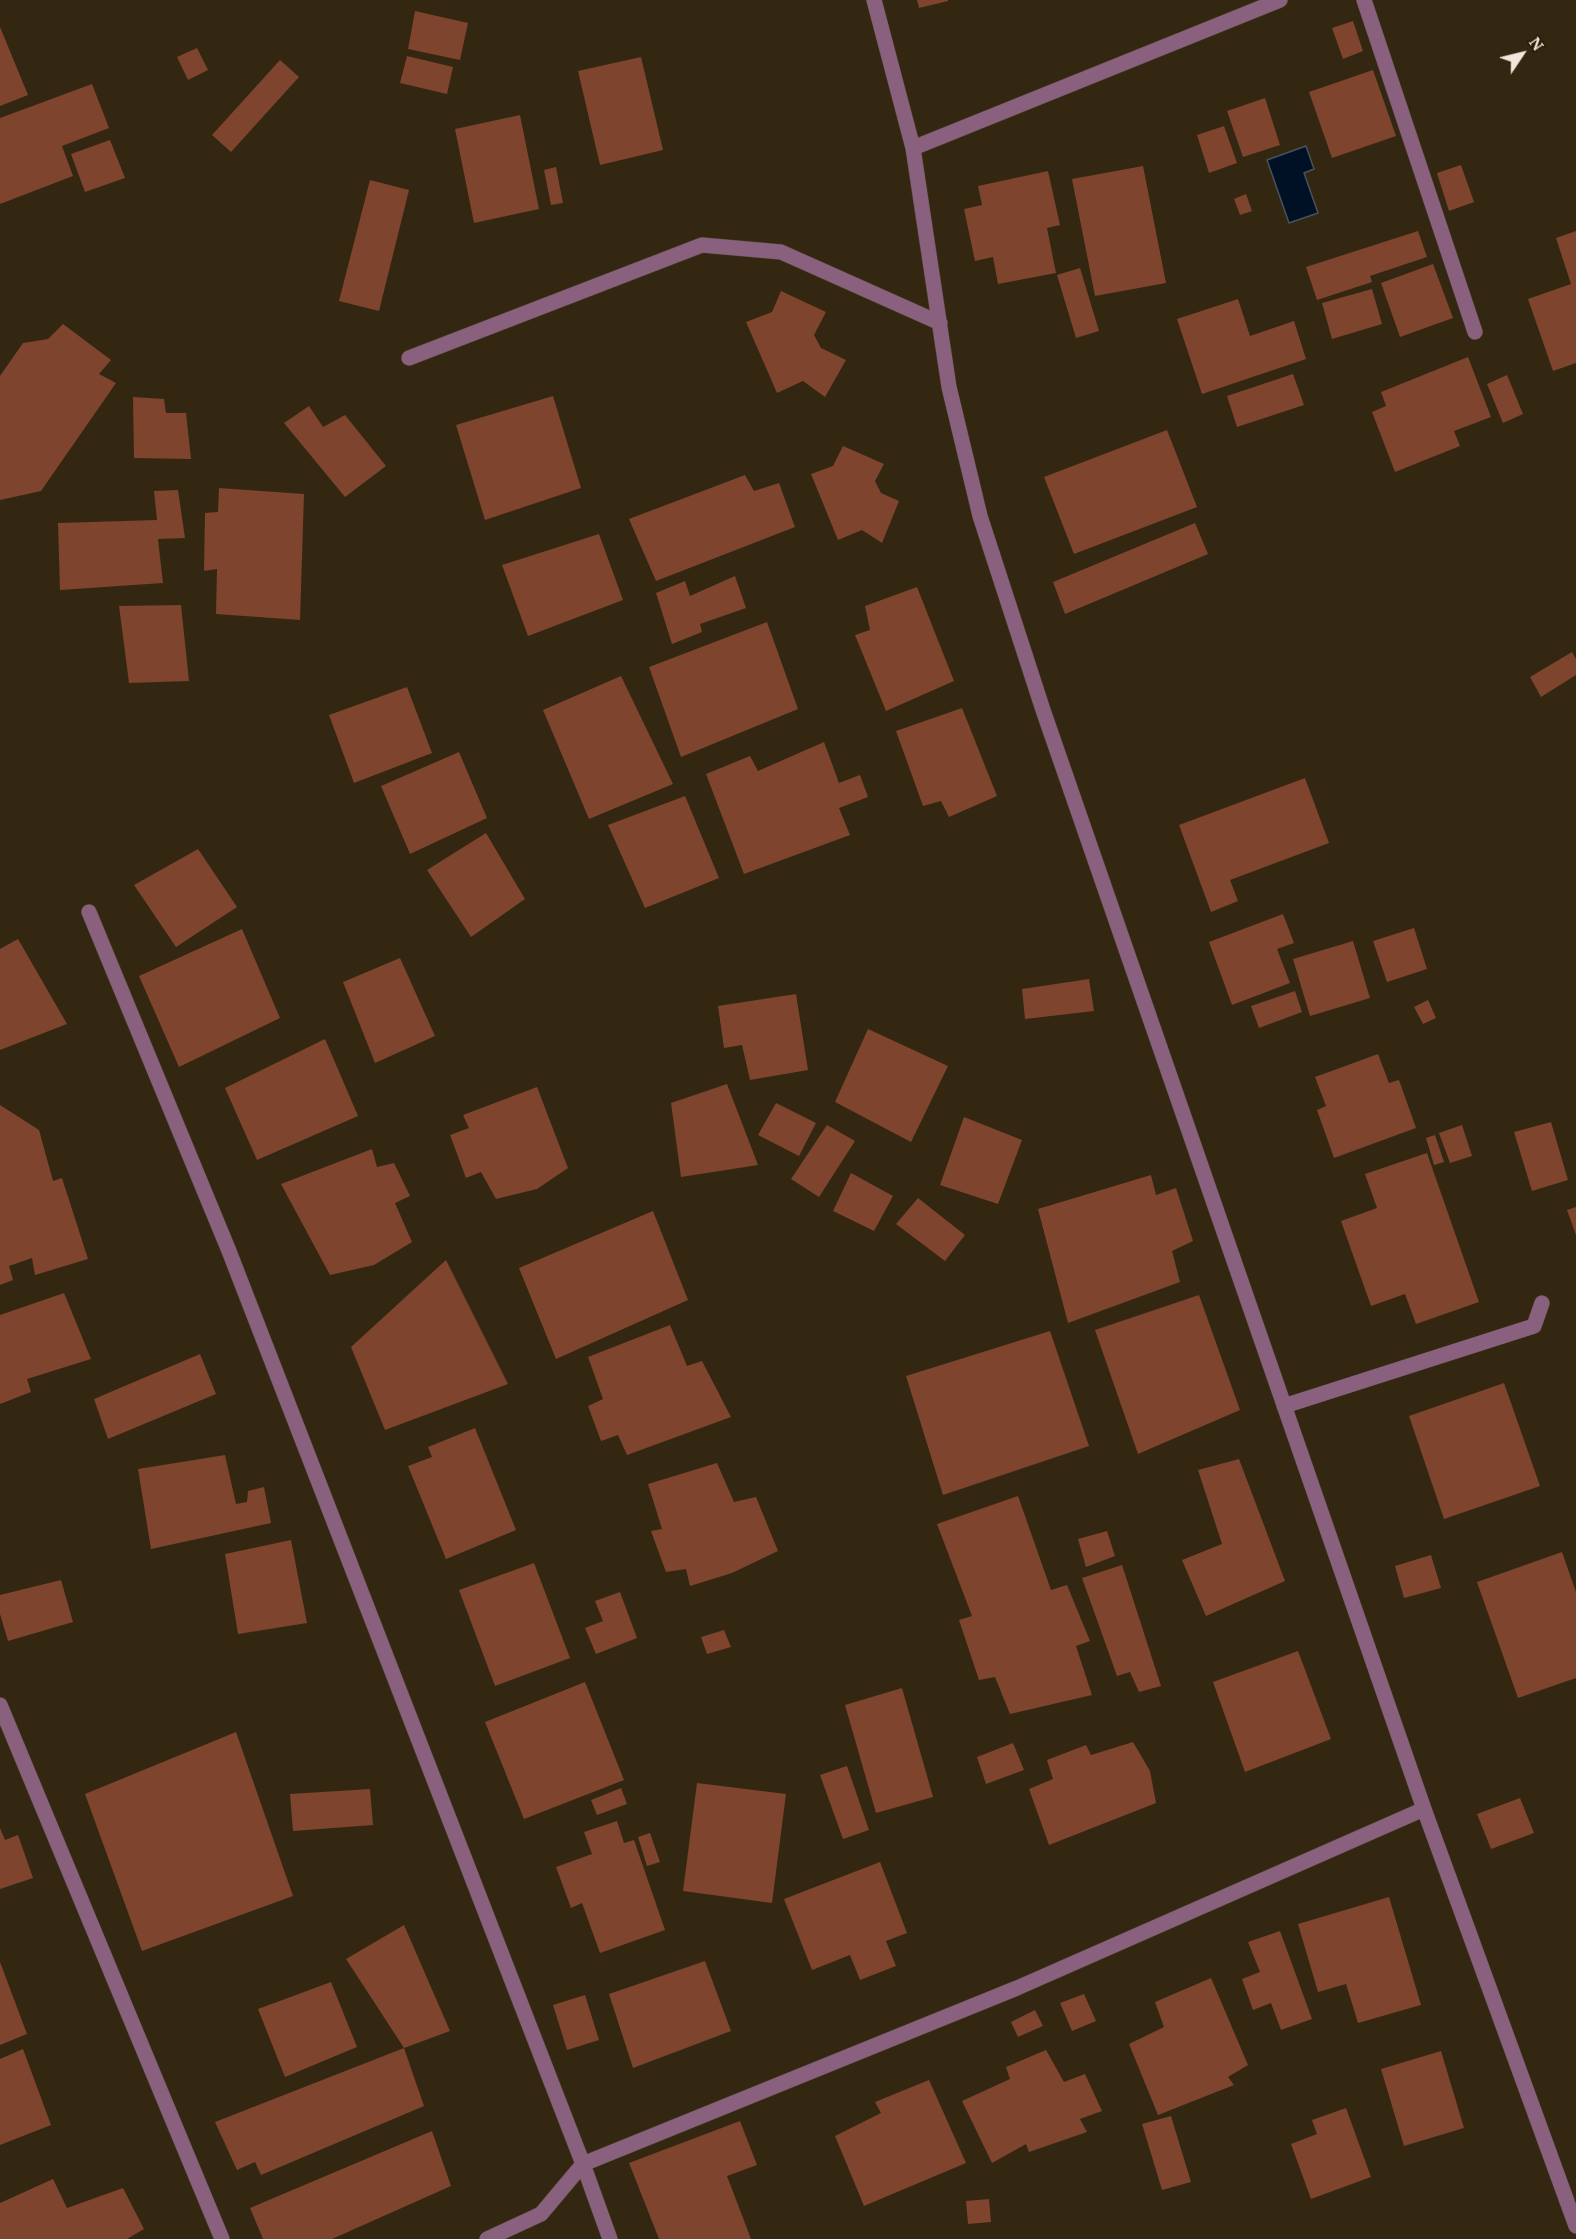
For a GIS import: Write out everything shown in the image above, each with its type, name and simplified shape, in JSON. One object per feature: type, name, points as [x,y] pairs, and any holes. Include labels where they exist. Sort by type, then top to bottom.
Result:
[{"type":"street","points":[[874,0],[913,148],[950,387],[980,516],[1043,711],[1424,1809],[1576,2226]]},
{"type":"street","points":[[913,148],[1280,0]]},
{"type":"street","points":[[1364,0],[1475,332]]},
{"type":"street","points":[[409,358],[702,245],[780,252],[940,323]]},
{"type":"street","points":[[89,912],[229,1251],[610,2239]]},
{"type":"street","points":[[1284,1406],[1534,1326],[1542,1303]]},
{"type":"street","points":[[0,1705],[222,2239]]},
{"type":"street","points":[[487,2239],[541,2214],[583,2164],[1017,1988],[1424,1809]]},
{"type":"water","points":[[1306,146],[1314,169],[1304,173],[1318,213],[1289,223],[1267,160]]},
{"type":"building","points":[[917,0],[948,0],[948,1],[919,8]]},
{"type":"building","points":[[415,11],[468,23],[460,60],[408,49]]},
{"type":"building","points":[[1353,21],[1363,51],[1343,59],[1332,28]]},
{"type":"building","points":[[0,27],[28,95],[0,106]]},
{"type":"building","points":[[197,48],[208,70],[188,80],[177,57]]},
{"type":"building","points":[[407,56],[453,67],[447,94],[400,83]]},
{"type":"building","points":[[641,57],[663,150],[600,165],[578,71]]},
{"type":"building","points":[[280,60],[299,77],[231,152],[212,135]]},
{"type":"building","points":[[1373,70],[1396,136],[1332,158],[1309,92]]},
{"type":"building","points":[[92,84],[109,128],[62,146],[73,176],[0,204],[0,118]]},
{"type":"building","points":[[1265,98],[1280,145],[1243,157],[1227,111]]},
{"type":"building","points":[[520,115],[539,209],[474,223],[455,129]]},
{"type":"building","points":[[1224,126],[1237,163],[1209,173],[1197,135]]},
{"type":"building","points":[[110,140],[125,178],[85,192],[71,154]]},
{"type":"building","points":[[1461,165],[1474,202],[1449,211],[1437,173]]},
{"type":"building","points":[[1143,166],[1166,283],[1095,296],[1072,179]]},
{"type":"building","points":[[556,167],[563,203],[551,205],[544,170]]},
{"type":"building","points":[[1048,171],[1060,225],[1047,228],[1056,273],[998,284],[993,257],[975,261],[964,209],[982,205],[978,186]]},
{"type":"building","points":[[370,180],[409,190],[379,311],[339,301]]},
{"type":"building","points":[[1246,194],[1252,211],[1240,215],[1234,199]]},
{"type":"building","points":[[1418,231],[1427,257],[1370,276],[1372,282],[1317,300],[1306,267]]},
{"type":"building","points":[[1576,231],[1576,363],[1553,371],[1528,299],[1571,284],[1556,238]]},
{"type":"building","points":[[1433,264],[1453,318],[1400,337],[1381,283]]},
{"type":"building","points":[[1080,268],[1099,331],[1076,338],[1057,275]]},
{"type":"building","points":[[1372,289],[1382,324],[1332,339],[1322,303]]},
{"type":"building","points":[[781,291],[826,312],[814,335],[821,348],[846,360],[825,397],[803,381],[777,393],[746,322],[772,312]]},
{"type":"building","points":[[1238,299],[1250,336],[1294,321],[1306,359],[1202,394],[1177,319]]},
{"type":"building","points":[[63,324],[111,360],[99,374],[116,383],[41,491],[0,500],[0,376],[23,343],[48,339]]},
{"type":"building","points":[[1468,357],[1491,417],[1454,431],[1460,446],[1395,472],[1372,412],[1386,406],[1381,392]]},
{"type":"building","points":[[1293,374],[1304,405],[1237,427],[1227,396]]},
{"type":"building","points":[[1507,375],[1523,414],[1503,423],[1487,384]]},
{"type":"building","points":[[553,396],[581,488],[485,520],[456,425]]},
{"type":"building","points":[[133,397],[164,399],[166,413],[186,413],[191,459],[134,458]]},
{"type":"building","points":[[309,406],[323,427],[345,415],[386,466],[345,497],[284,423]]},
{"type":"building","points":[[1167,430],[1197,507],[1074,554],[1044,477]]},
{"type":"building","points":[[843,446],[884,464],[875,481],[881,493],[899,501],[882,543],[862,530],[838,540],[811,474],[833,466]]},
{"type":"building","points":[[745,475],[754,491],[779,483],[795,527],[656,581],[629,519]]},
{"type":"building","points":[[219,488],[304,494],[300,620],[216,614],[217,569],[204,571],[205,513],[218,512]]},
{"type":"building","points":[[178,490],[185,538],[158,539],[163,583],[60,590],[58,523],[157,520],[154,491]]},
{"type":"building","points":[[1195,523],[1208,554],[1065,614],[1053,582]]},
{"type":"building","points":[[599,534],[623,600],[528,636],[502,565]]},
{"type":"building","points":[[735,576],[746,608],[700,624],[702,632],[672,644],[656,593],[685,581],[690,596]]},
{"type":"building","points":[[917,587],[954,681],[886,711],[855,635],[870,630],[865,606]]},
{"type":"building","points":[[181,605],[189,681],[129,683],[119,606]]},
{"type":"building","points":[[767,622],[798,709],[681,757],[649,667]]},
{"type":"building","points":[[1572,652],[1576,659],[1576,675],[1541,697],[1530,677]]},
{"type":"building","points":[[621,676],[673,784],[589,819],[543,710]]},
{"type":"building","points":[[407,687],[432,753],[354,783],[329,715]]},
{"type":"building","points":[[962,708],[997,796],[949,817],[941,801],[923,806],[896,731]]},
{"type":"building","points":[[824,742],[839,783],[860,775],[868,797],[839,808],[850,835],[744,874],[706,774],[750,756],[758,771]]},
{"type":"building","points":[[459,752],[487,818],[410,854],[381,786]]},
{"type":"building","points":[[1305,778],[1329,843],[1230,880],[1238,901],[1211,912],[1179,825]]},
{"type":"building","points":[[685,796],[719,878],[645,908],[608,825]]},
{"type":"building","points":[[486,833],[525,899],[471,937],[427,870]]},
{"type":"building","points":[[198,849],[237,907],[176,947],[134,885]]},
{"type":"building","points":[[1283,914],[1294,943],[1277,949],[1290,983],[1232,1005],[1209,942]]},
{"type":"building","points":[[1414,928],[1427,969],[1387,982],[1373,941]]},
{"type":"building","points":[[242,929],[280,1018],[179,1067],[139,976]]},
{"type":"building","points":[[18,939],[67,1024],[0,1050],[0,949]]},
{"type":"building","points":[[1353,941],[1370,998],[1310,1016],[1293,959]]},
{"type":"building","points":[[400,958],[435,1036],[375,1063],[343,982]]},
{"type":"building","points":[[1089,979],[1094,1011],[1025,1019],[1022,989]]},
{"type":"building","points":[[1295,991],[1302,1012],[1259,1028],[1251,1006]]},
{"type":"building","points":[[796,994],[808,1070],[750,1080],[742,1045],[724,1048],[718,1006]]},
{"type":"building","points":[[1428,1000],[1436,1018],[1423,1024],[1414,1007]]},
{"type":"building","points":[[868,1029],[948,1066],[911,1142],[835,1102]]},
{"type":"building","points":[[325,1039],[358,1116],[257,1160],[225,1088]]},
{"type":"building","points":[[1378,1054],[1389,1083],[1399,1080],[1416,1128],[1334,1158],[1317,1110],[1326,1106],[1315,1077]]},
{"type":"building","points":[[727,1084],[758,1165],[681,1177],[671,1103]]},
{"type":"building","points":[[537,1087],[568,1168],[537,1189],[496,1199],[481,1172],[466,1178],[450,1135],[469,1128],[463,1115]]},
{"type":"building","points":[[776,1103],[816,1123],[799,1156],[758,1135]]},
{"type":"building","points":[[0,1105],[39,1130],[53,1181],[62,1178],[88,1259],[35,1275],[32,1258],[9,1266],[13,1280],[0,1285]]},
{"type":"building","points":[[964,1117],[1022,1140],[998,1204],[940,1185]]},
{"type":"building","points":[[1551,1122],[1568,1180],[1532,1191],[1514,1132]]},
{"type":"building","points":[[827,1125],[855,1141],[819,1197],[791,1179]]},
{"type":"building","points":[[1462,1125],[1472,1156],[1450,1163],[1439,1133]]},
{"type":"building","points":[[1435,1135],[1444,1162],[1434,1165],[1426,1138]]},
{"type":"building","points":[[372,1149],[377,1167],[394,1163],[410,1196],[395,1203],[412,1242],[374,1265],[330,1275],[281,1184]]},
{"type":"building","points":[[1427,1153],[1479,1302],[1416,1324],[1405,1294],[1371,1306],[1341,1221],[1377,1208],[1365,1174]]},
{"type":"building","points":[[851,1173],[893,1196],[874,1231],[833,1211]]},
{"type":"building","points":[[1151,1175],[1156,1195],[1176,1188],[1193,1241],[1172,1251],[1180,1282],[1068,1323],[1038,1209]]},
{"type":"building","points":[[918,1198],[965,1235],[945,1261],[896,1224]]},
{"type":"building","points":[[1576,1207],[1576,1235],[1567,1210]]},
{"type":"building","points":[[653,1211],[688,1300],[556,1359],[519,1268]]},
{"type":"building","points":[[446,1260],[508,1384],[385,1430],[351,1347]]},
{"type":"building","points":[[64,1293],[91,1359],[27,1379],[31,1392],[0,1404],[0,1315]]},
{"type":"building","points":[[1199,1295],[1240,1410],[1138,1454],[1095,1330]]},
{"type":"building","points":[[670,1325],[687,1366],[702,1361],[731,1417],[627,1455],[618,1435],[601,1441],[588,1406],[603,1399],[588,1357]]},
{"type":"building","points":[[1050,1331],[1089,1446],[943,1495],[906,1376]]},
{"type":"building","points":[[200,1354],[216,1394],[108,1439],[94,1399]]},
{"type":"building","points":[[1504,1383],[1540,1486],[1444,1519],[1409,1416]]},
{"type":"building","points":[[475,1428],[516,1530],[446,1559],[408,1466],[432,1457],[428,1447]]},
{"type":"building","points":[[225,1455],[236,1504],[247,1502],[248,1491],[264,1487],[271,1523],[151,1549],[138,1469]]},
{"type":"building","points":[[1239,1459],[1285,1581],[1206,1616],[1182,1560],[1222,1544],[1198,1470]]},
{"type":"building","points":[[717,1463],[734,1502],[756,1497],[778,1551],[732,1573],[690,1586],[686,1569],[666,1572],[651,1531],[662,1529],[648,1484]]},
{"type":"building","points":[[1018,1496],[1051,1590],[1067,1585],[1090,1641],[1076,1646],[1092,1695],[1010,1714],[995,1677],[979,1680],[959,1620],[972,1616],[937,1524]]},
{"type":"building","points":[[1107,1531],[1115,1556],[1086,1567],[1078,1539]]},
{"type":"building","points":[[291,1540],[307,1623],[238,1634],[225,1554]]},
{"type":"building","points":[[1562,1552],[1576,1592],[1576,1678],[1518,1698],[1477,1582]]},
{"type":"building","points":[[1431,1555],[1441,1588],[1404,1598],[1395,1566]]},
{"type":"building","points":[[534,1563],[570,1658],[495,1686],[459,1590]]},
{"type":"building","points":[[1122,1565],[1161,1686],[1139,1692],[1130,1672],[1117,1676],[1082,1578]]},
{"type":"building","points":[[61,1580],[73,1622],[8,1641],[0,1614],[0,1595]]},
{"type":"building","points":[[620,1592],[637,1638],[596,1654],[585,1628],[603,1621],[595,1601]]},
{"type":"building","points":[[724,1630],[731,1647],[707,1654],[701,1637]]},
{"type":"building","points":[[1298,1651],[1331,1739],[1245,1772],[1213,1682]]},
{"type":"building","points":[[585,1682],[624,1780],[524,1819],[485,1722]]},
{"type":"building","points":[[902,1688],[933,1797],[876,1813],[845,1705]]},
{"type":"building","points":[[236,1732],[293,1896],[142,1951],[85,1794]]},
{"type":"building","points":[[1133,1742],[1150,1771],[1156,1803],[1049,1845],[1029,1789],[1053,1779],[1047,1760],[1086,1745],[1091,1755]]},
{"type":"building","points":[[1013,1743],[1024,1770],[986,1784],[977,1757]]},
{"type":"building","points":[[847,1766],[869,1830],[843,1839],[820,1775]]},
{"type":"building","points":[[697,1783],[786,1794],[772,1903],[683,1891]]},
{"type":"building","points":[[621,1788],[627,1804],[597,1815],[591,1800]]},
{"type":"building","points":[[370,1789],[373,1825],[293,1831],[290,1794]]},
{"type":"building","points":[[1520,1798],[1534,1833],[1491,1849],[1477,1814]]},
{"type":"building","points":[[617,1821],[624,1843],[634,1840],[665,1930],[600,1953],[582,1903],[571,1908],[556,1867],[592,1854],[584,1832]]},
{"type":"building","points":[[0,1828],[5,1840],[18,1835],[33,1878],[0,1889]]},
{"type":"building","points":[[650,1833],[660,1862],[647,1866],[638,1837]]},
{"type":"building","points":[[880,1862],[907,1933],[886,1941],[896,1966],[860,1980],[850,1955],[812,1970],[784,1899]]},
{"type":"building","points":[[1389,1897],[1421,2005],[1358,2023],[1346,1984],[1318,1992],[1298,1924]]},
{"type":"building","points":[[404,1925],[450,2031],[404,2048],[346,1959]]},
{"type":"building","points":[[1280,1931],[1312,2019],[1281,2030],[1271,2003],[1253,2010],[1242,1979],[1260,1972],[1248,1942]]},
{"type":"building","points":[[705,1961],[731,2031],[633,2068],[609,1994]]},
{"type":"building","points":[[0,1962],[27,2034],[0,2045]]},
{"type":"building","points":[[1211,1978],[1248,2065],[1228,2077],[1234,2085],[1158,2115],[1129,2044],[1164,2027],[1155,2002]]},
{"type":"building","points":[[331,1982],[357,2047],[285,2077],[258,2009]]},
{"type":"building","points":[[1084,1994],[1096,2021],[1072,2031],[1060,2003]]},
{"type":"building","points":[[585,1995],[599,2040],[567,2050],[553,2005]]},
{"type":"building","points":[[1035,2010],[1043,2026],[1018,2037],[1011,2022]]},
{"type":"building","points":[[404,2048],[424,2106],[261,2175],[255,2162],[237,2170],[215,2122]]},
{"type":"building","points":[[23,2049],[51,2125],[0,2145],[0,2059]]},
{"type":"building","points":[[1046,2050],[1064,2082],[1085,2074],[1102,2111],[1080,2119],[1087,2132],[1029,2152],[1026,2144],[992,2163],[962,2101],[1010,2079],[1006,2067]]},
{"type":"building","points":[[1441,2051],[1464,2128],[1404,2146],[1381,2069]]},
{"type":"building","points":[[929,2080],[966,2163],[864,2206],[835,2136],[881,2113],[875,2102]]},
{"type":"building","points":[[1346,2108],[1371,2177],[1311,2199],[1291,2144],[1317,2134],[1312,2120]]},
{"type":"building","points":[[1171,2116],[1191,2182],[1162,2190],[1142,2124]]},
{"type":"building","points":[[740,2121],[757,2165],[727,2176],[751,2239],[659,2239],[629,2163]]},
{"type":"building","points":[[432,2131],[451,2186],[332,2239],[263,2239],[250,2208]]},
{"type":"building","points":[[53,2179],[67,2208],[123,2188],[144,2229],[127,2239],[0,2239],[0,2203]]},
{"type":"building","points":[[989,2199],[991,2222],[968,2224],[966,2201]]}]
